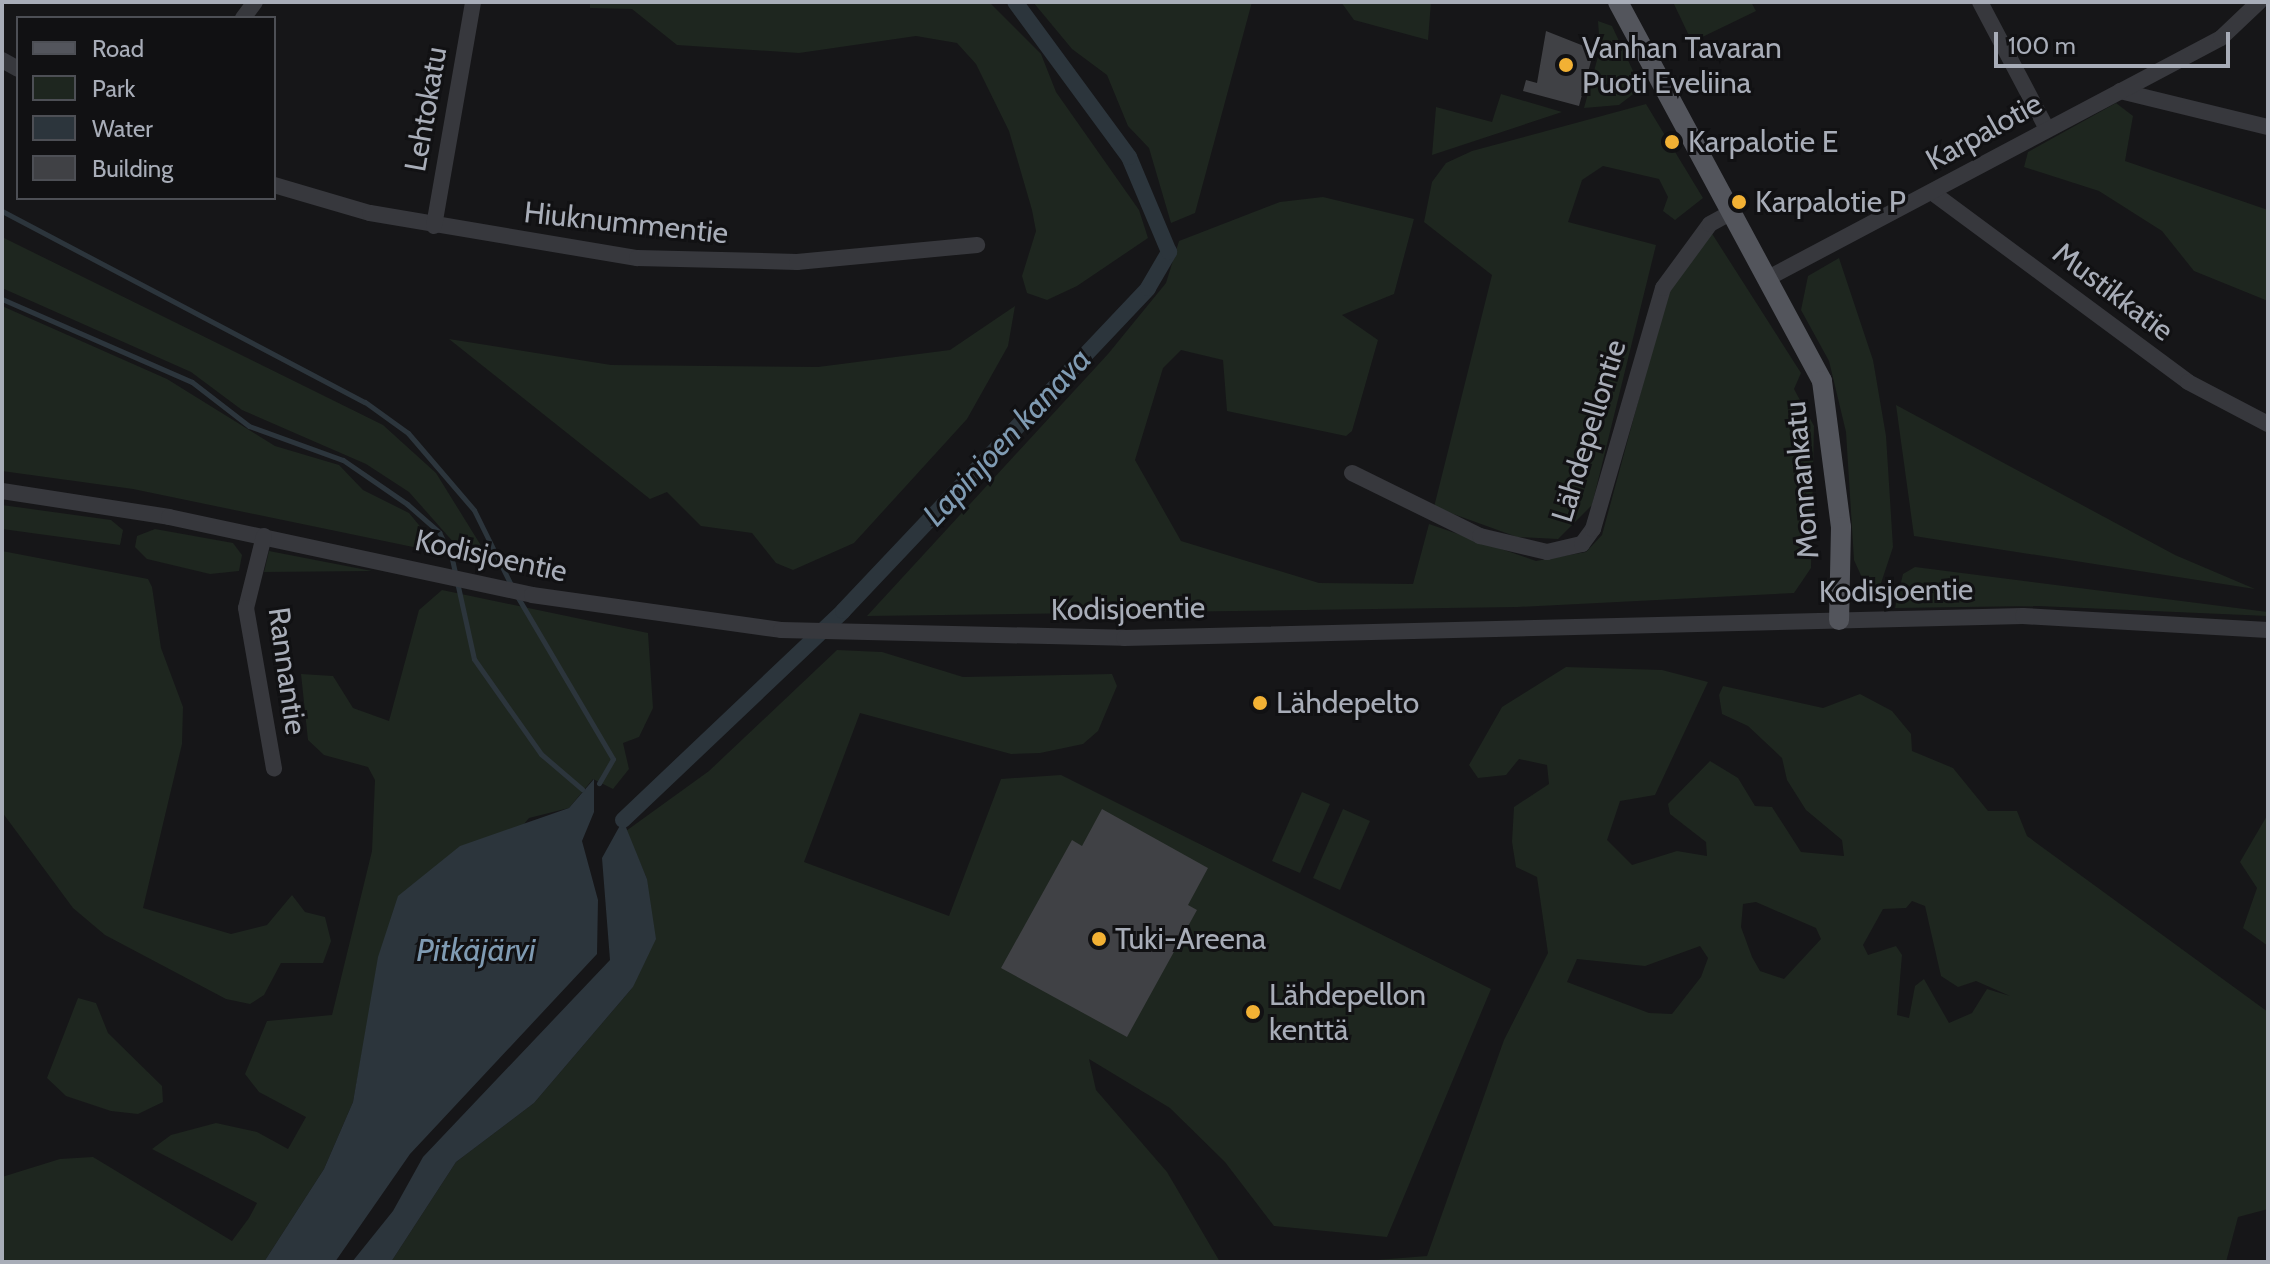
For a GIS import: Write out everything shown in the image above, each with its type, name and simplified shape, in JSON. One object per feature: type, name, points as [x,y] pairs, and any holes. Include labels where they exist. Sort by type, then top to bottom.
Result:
[{"type":"main road","name":"Monnankatu","points":[[1618,2],[1809,349],[1832,418],[1839,620]]},
{"type":"street","name":"Lehtokatu","points":[[434,226],[473,2]]},
{"type":"street","points":[[1980,2],[2047,129]]},
{"type":"street","name":"Karpalotie","points":[[1770,277],[2221,38],[2259,2]]},
{"type":"street","points":[[2120,91],[2268,127]]},
{"type":"street","name":"Hiuknummentie","points":[[276,186],[434,226],[581,252],[689,262],[842,260],[977,245]]},
{"type":"street","name":"Mustikkatie","points":[[1933,193],[2188,382],[2268,424]]},
{"type":"street","name":"Lähdepellontie","points":[[1352,473],[1480,536],[1547,552],[1582,544],[1593,529],[1663,288],[1710,224],[1732,212]]},
{"type":"street","name":"Kodisjoentie","points":[[2,491],[264,536],[532,595],[781,630],[1124,638],[2052,617],[2268,630]]},
{"type":"street","name":"Rannantie","points":[[264,536],[246,608],[274,769]]},
{"type":"green space","points":[[590,2],[989,2],[1041,54],[1056,92],[1139,210],[1148,238],[1077,286],[1047,300],[1027,293],[1022,276],[1036,231],[1032,210],[1009,131],[976,64],[957,43],[916,36],[799,53],[677,45],[632,9],[590,8]]},
{"type":"green space","points":[[1033,2],[1252,2],[1195,213],[1171,223],[1149,148],[1128,126],[1107,75],[1072,49]]},
{"type":"green space","points":[[1341,2],[1431,2],[1428,40],[1354,20]]},
{"type":"green space","points":[[1673,2],[1751,2],[1756,11],[1692,42]]},
{"type":"green space","points":[[1598,21],[1612,26],[1641,88],[1619,105],[1584,108],[1600,49]]},
{"type":"green space","points":[[1501,94],[1562,112],[1432,155],[1436,107],[1492,122]]},
{"type":"green space","points":[[2116,103],[2133,116],[2125,161],[2268,210],[2268,301],[2194,271],[2162,231],[2099,191],[2024,167],[2028,152]]},
{"type":"green space","points":[[1646,104],[1703,198],[1675,220],[1663,211],[1668,197],[1659,179],[1603,166],[1582,180],[1568,222],[1656,245],[1592,505],[1558,539],[1517,537],[1434,507],[1492,275],[1424,222],[1432,182],[1446,163],[1472,151]]},
{"type":"green space","points":[[1323,197],[1414,219],[1394,294],[1342,315],[1378,340],[1352,431],[1346,436],[1227,411],[1223,360],[1181,350],[1163,368],[1135,460],[1181,541],[1319,583],[1413,584],[1429,524],[1536,561],[1586,552],[1602,535],[1670,284],[1711,232],[1801,373],[1794,389],[1814,426],[1811,568],[1794,593],[1517,607],[867,616],[1108,354],[1166,283],[1179,241],[1280,202]]},
{"type":"green space","points":[[2,237],[383,425],[436,473],[485,552],[455,544],[409,492],[366,464],[242,410],[191,372],[2,288]]},
{"type":"green space","points":[[1839,258],[1873,360],[1886,436],[1893,547],[1874,604],[1854,560],[1846,432],[1829,361],[1801,310],[1808,276]]},
{"type":"green space","points":[[2,306],[167,379],[275,446],[339,465],[363,490],[409,513],[442,553],[133,489],[2,471]]},
{"type":"green space","points":[[1015,306],[1008,346],[967,419],[854,543],[793,570],[776,563],[752,533],[701,526],[667,492],[650,499],[449,339],[611,365],[818,367],[950,350]]},
{"type":"green space","points":[[1896,405],[2175,555],[2255,589],[1914,536]]},
{"type":"green space","points":[[2,505],[111,520],[123,530],[120,545],[2,529]]},
{"type":"green space","points":[[155,529],[233,543],[242,555],[239,571],[210,574],[147,559],[135,547],[137,536]]},
{"type":"green space","points":[[2,551],[148,579],[152,587],[161,648],[183,707],[182,744],[143,908],[231,934],[267,925],[292,895],[305,912],[325,917],[331,941],[323,963],[281,963],[264,995],[250,1004],[226,999],[105,935],[73,908],[2,812]]},
{"type":"green space","points":[[269,551],[372,571],[264,572]]},
{"type":"green space","points":[[1915,567],[2268,612],[2268,616],[2038,606],[1895,608],[1903,574]]},
{"type":"green space","points":[[442,590],[648,633],[653,708],[639,737],[623,743],[629,769],[613,789],[593,779],[569,808],[529,818],[370,1010],[353,1102],[324,1169],[264,1262],[2,1262],[2,1177],[60,1159],[93,1157],[232,1241],[249,1218],[257,1203],[152,1149],[171,1135],[216,1123],[257,1132],[288,1149],[306,1117],[259,1092],[245,1074],[267,1021],[332,1015],[372,851],[375,780],[368,767],[324,755],[308,740],[301,674],[333,676],[353,708],[389,721],[419,610]]},
{"type":"green space","points":[[837,650],[882,652],[963,677],[1112,674],[1117,686],[1098,731],[1083,744],[1040,753],[1011,754],[860,713],[804,862],[949,916],[1001,779],[1061,775],[1491,989],[1387,1237],[1274,1226],[1225,1162],[1170,1108],[1089,1059],[1096,1090],[1167,1172],[1220,1262],[391,1262],[456,1162],[534,1103],[633,987],[647,879],[626,831],[709,771]]},
{"type":"green space","points":[[1566,667],[1662,670],[1708,682],[1655,795],[1620,801],[1607,840],[1632,865],[1677,851],[1707,856],[1706,842],[1670,814],[1668,804],[1710,761],[1738,778],[1755,806],[1772,807],[1801,852],[1844,856],[1842,840],[1806,810],[1787,780],[1782,758],[1748,726],[1722,714],[1719,695],[1723,686],[1823,708],[1860,694],[1892,711],[1911,734],[1912,751],[1953,768],[1988,811],[2017,811],[2027,836],[2268,1012],[2268,1209],[2238,1217],[2226,1262],[1352,1262],[1427,1256],[1504,1040],[1548,953],[1537,877],[1516,867],[1512,842],[1514,807],[1549,784],[1547,765],[1519,759],[1506,775],[1478,778],[1469,765],[1502,707]],"holes":[[[1912,901],[1925,906],[1941,976],[1958,987],[1976,981],[2010,996],[1987,989],[1972,1013],[1949,1023],[1924,979],[1915,986],[1909,1018],[1897,1015],[1902,955],[1896,946],[1868,955],[1863,945],[1883,909],[1906,908]],[[1756,902],[1816,928],[1821,939],[1784,979],[1760,971],[1741,927],[1743,904]],[[1700,946],[1708,958],[1701,977],[1672,1014],[1649,1013],[1567,982],[1577,959],[1645,966]]]},
{"type":"green space","points":[[1302,792],[1330,804],[1300,873],[1272,861]]},
{"type":"green space","points":[[1343,809],[1370,821],[1340,890],[1313,878]]},
{"type":"green space","points":[[2268,814],[2268,946],[2243,928],[2257,888],[2240,862]]},
{"type":"green space","points":[[78,998],[96,1003],[108,1033],[162,1086],[163,1102],[138,1114],[111,1111],[66,1096],[47,1078]]},
{"type":"water","name":"Pitkäjärvi","points":[[594,779],[594,812],[582,841],[598,900],[597,954],[410,1154],[335,1262],[264,1262],[324,1169],[353,1102],[378,957],[398,896],[460,846],[569,808]]},
{"type":"water","name":"Pitkäjärvi","points":[[623,820],[647,879],[656,939],[633,987],[534,1103],[456,1162],[391,1262],[352,1262],[393,1211],[423,1157],[610,960],[602,858]]},
{"type":"building","name":"Vanhan Tavaran Puoti Eveliina","points":[[1546,31],[1594,50],[1579,106],[1523,91],[1526,80],[1537,83]]},
{"type":"building","name":"Tuki-Areena","points":[[1102,809],[1208,868],[1188,905],[1197,910],[1127,1037],[1001,968],[1072,840],[1082,846]]},
{"type":"waterway","name":"Lapinjoen kanava","points":[[623,820],[843,611],[1148,288],[1169,252],[1129,157],[1015,2]]},
{"type":"waterway","points":[[2,211],[365,402],[408,433],[474,510],[512,587]]},
{"type":"waterway","points":[[2,299],[192,382],[249,426],[343,460],[407,504],[439,532],[452,559],[474,659],[541,754],[582,789]]},
{"type":"waterway","points":[[517,596],[613,759],[599,783]]},
{"type":"place","name":"Vanhan Tavaran Puoti Eveliina","points":[[1566,65]]},
{"type":"place","name":"Karpalotie E","points":[[1672,142]]},
{"type":"place","name":"Karpalotie P","points":[[1739,202]]},
{"type":"place","name":"Lähdepelto","points":[[1260,703]]},
{"type":"place","name":"Tuki-Areena","points":[[1099,939]]},
{"type":"place","name":"Lähdepellon kenttä","points":[[1253,1012]]}]
